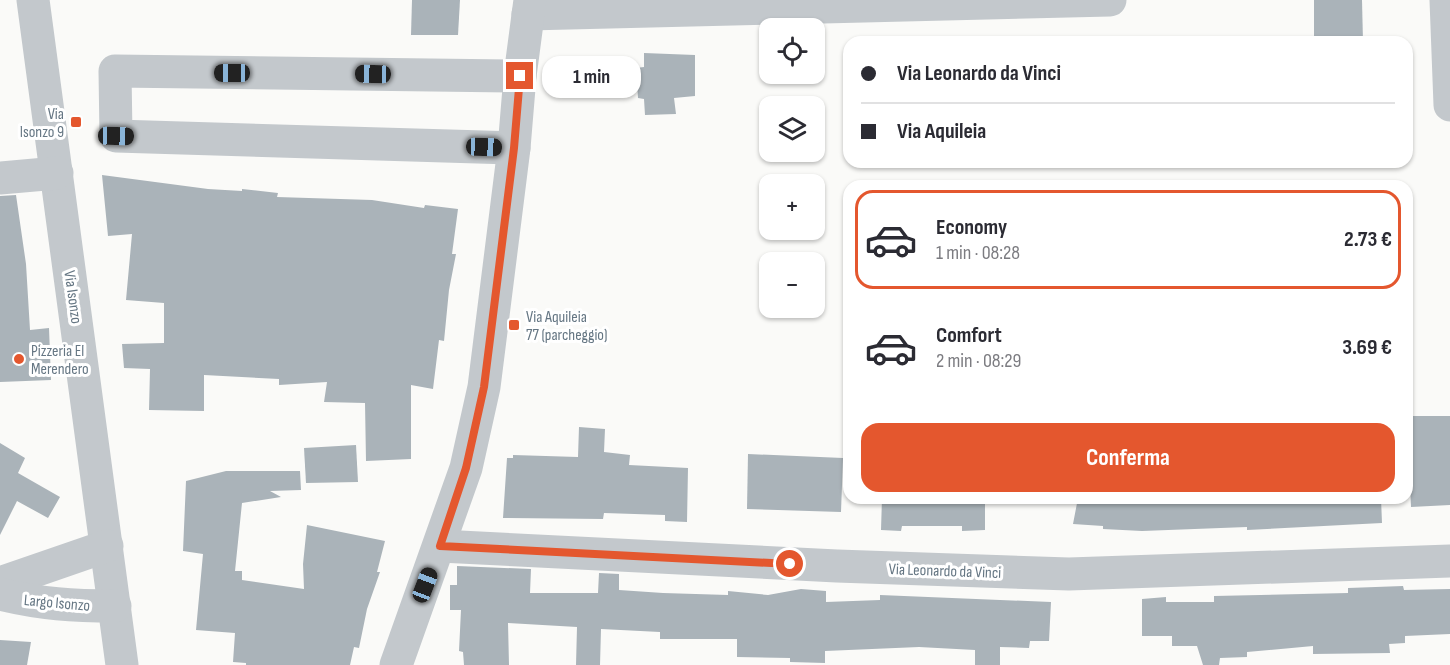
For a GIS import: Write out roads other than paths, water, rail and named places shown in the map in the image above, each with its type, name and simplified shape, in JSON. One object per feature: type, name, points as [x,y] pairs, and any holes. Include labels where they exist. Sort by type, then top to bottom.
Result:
[{"type":"street","name":"Via Isonzo","points":[[33,0],[122,665]]},
{"type":"street","points":[[396,665],[466,468],[484,387],[529,7],[1110,0]]},
{"type":"street","points":[[1446,0],[1450,105]]},
{"type":"street","points":[[514,148],[116,136],[115,71],[520,76]]},
{"type":"street","points":[[0,178],[57,173]]},
{"type":"street","name":"Largo Isonzo","points":[[0,583],[107,546]]},
{"type":"street","name":"Via Leonardo da Vinci","points":[[440,546],[837,566],[1069,574],[1450,561]]},
{"type":"street","name":"Largo Isonzo","points":[[0,594],[67,606],[115,606]]},
{"type":"place","name":"Via Isonzo 9","points":[[76,122]]},
{"type":"place","name":"Via Aquileia 77 (parcheggio)","points":[[514,325]]},
{"type":"place","name":"Pizzeria El Merendero","points":[[19,359]]}]
